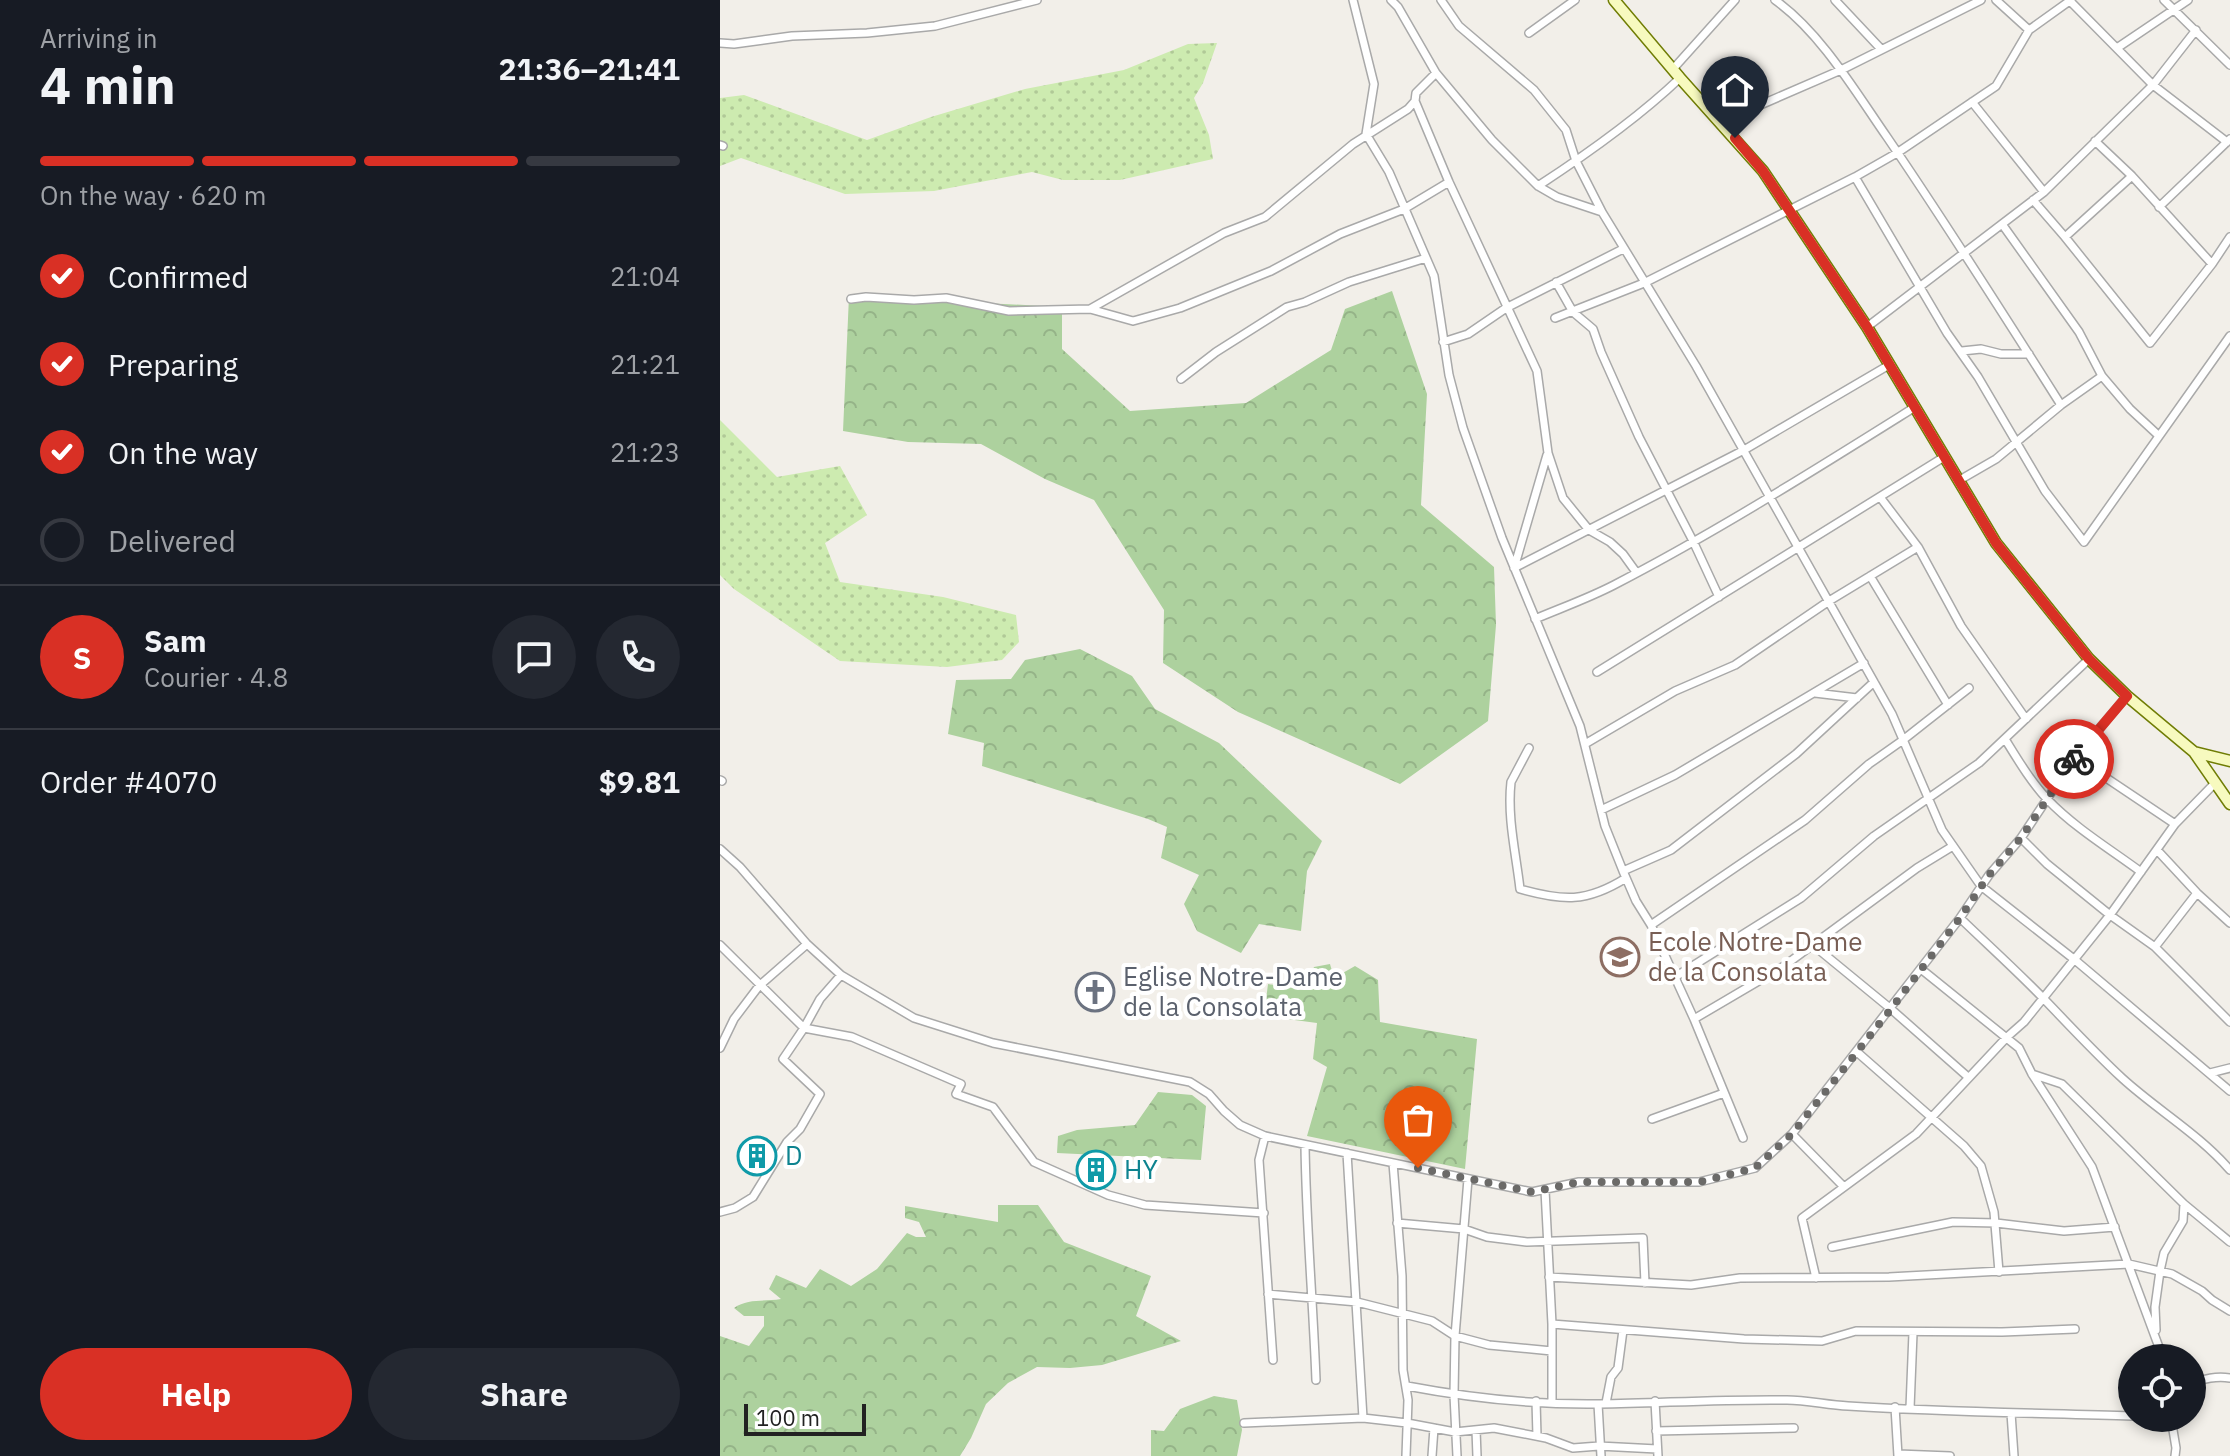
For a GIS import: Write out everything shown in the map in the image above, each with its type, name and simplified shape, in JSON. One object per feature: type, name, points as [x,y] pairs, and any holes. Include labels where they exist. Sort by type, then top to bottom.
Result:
[{"type":"street","points":[[720,43],[935,26],[1037,0]]},
{"type":"street","points":[[1353,0],[1374,84],[1366,134],[1389,172],[1434,276],[1449,375],[1463,428],[1514,568],[1580,726],[1605,826],[1636,901],[1651,925],[1694,1019],[1743,1138]]},
{"type":"street","points":[[1391,0],[1436,73],[1492,140],[1538,186],[1557,197],[1602,212]]},
{"type":"street","points":[[1441,0],[1459,26],[1534,90],[1566,130],[1576,161],[1602,212],[1696,366],[1864,663],[1892,714],[1942,830],[1981,886],[2075,960],[2230,1091]]},
{"type":"street","points":[[1529,33],[1575,0]]},
{"type":"street","points":[[1614,0],[1763,171],[1867,327],[1996,543],[2089,659],[2127,696],[2194,752],[2230,804]]},
{"type":"street","points":[[1538,186],[1645,109],[1735,0]]},
{"type":"street","points":[[1775,0],[1793,13],[1841,70],[2061,405]]},
{"type":"street","points":[[1835,0],[1881,49]]},
{"type":"street","points":[[1721,122],[1841,70],[1981,0]]},
{"type":"street","points":[[1996,0],[2029,30]]},
{"type":"street","points":[[1555,318],[1644,283],[1897,153],[1996,86],[2029,30],[2070,0],[2153,85],[2228,141],[2159,207]]},
{"type":"street","points":[[2164,0],[2230,65]]},
{"type":"street","points":[[2117,48],[2188,0]]},
{"type":"street","points":[[1867,327],[2044,192],[2153,85],[2196,30]]},
{"type":"street","points":[[1436,73],[1416,93],[1415,101],[1537,371],[1548,453],[1563,498],[1589,530],[1610,542],[1636,572]]},
{"type":"street","points":[[1090,309],[1224,233],[1265,217],[1366,134],[1408,109],[1415,101]]},
{"type":"street","points":[[1972,102],[2044,192]]},
{"type":"street","points":[[2095,141],[2132,176],[2212,264]]},
{"type":"street","points":[[2065,237],[2132,176]]},
{"type":"street","points":[[1855,177],[2045,491],[2084,542],[2230,336]]},
{"type":"street","points":[[851,299],[946,298],[1009,311],[1090,309],[1133,321],[1180,308],[1271,271],[1340,234],[1404,209],[1449,182]]},
{"type":"street","points":[[2033,200],[2150,343],[2230,237]]},
{"type":"street","points":[[2002,224],[2079,332],[2102,376],[2130,409],[2158,435]]},
{"type":"street","points":[[1443,342],[1468,334],[1506,308],[1623,249]]},
{"type":"street","points":[[1181,379],[1216,352],[1287,307],[1349,282],[1426,258]]},
{"type":"street","points":[[1556,282],[1573,312],[1593,329],[1639,437],[1719,597]]},
{"type":"street","points":[[1962,351],[1981,349],[2001,354],[2029,354]]},
{"type":"street","points":[[1514,568],[1744,450],[1889,365]]},
{"type":"street","points":[[1958,481],[1996,459],[2061,405],[2102,376]]},
{"type":"street","points":[[1535,619],[1612,586],[1693,541],[1915,407]]},
{"type":"street","points":[[1514,568],[1548,453]]},
{"type":"street","points":[[1597,672],[1944,457]]},
{"type":"street","points":[[1880,497],[1918,547],[1961,626],[2026,719]]},
{"type":"street","points":[[1585,744],[1675,691],[1735,665],[1829,601],[1918,547]]},
{"type":"street","points":[[1870,576],[1948,705]]},
{"type":"street","points":[[1675,977],[1801,898],[1874,836],[1979,763],[2089,659]]},
{"type":"street","points":[[1601,810],[1675,775],[1864,663]]},
{"type":"street","points":[[1529,748],[1510,787],[1520,889],[1558,899],[1576,899],[1618,883],[1624,874],[1671,850],[1796,754],[1874,682]]},
{"type":"street","points":[[1651,925],[1805,820],[1869,764],[1969,688]]},
{"type":"street","points":[[1813,693],[1857,698]]},
{"type":"street","points":[[720,849],[740,867],[807,944],[841,975],[914,1018],[993,1043],[1190,1082],[1209,1094],[1240,1125],[1265,1136],[1305,1145],[1532,1192],[1579,1182],[1699,1182],[1755,1168],[1792,1134],[2021,838],[2075,757],[2127,696]]},
{"type":"street","points":[[2005,739],[2048,800],[2141,872]]},
{"type":"street","points":[[2194,752],[2230,761]]},
{"type":"street","points":[[2075,757],[2175,824]]},
{"type":"street","points":[[1816,1278],[1802,1218],[1916,1134],[2024,1022],[2110,915],[2175,824],[2215,783]]},
{"type":"street","points":[[2021,838],[2035,854],[2155,947],[2230,1022]]},
{"type":"street","points":[[1694,1019],[1772,973],[1917,868],[1953,846]]},
{"type":"street","points":[[2157,850],[2230,923]]},
{"type":"street","points":[[2155,947],[2197,893]]},
{"type":"street","points":[[1960,918],[2044,999],[2087,1046],[2148,1101],[2176,1120],[2219,1157],[2230,1170]]},
{"type":"street","points":[[720,1048],[734,1019],[759,986],[807,944]]},
{"type":"street","points":[[720,945],[804,1028],[852,1037],[961,1084],[956,1094],[993,1107],[1034,1162],[1108,1195],[1145,1205],[1264,1213]]},
{"type":"street","points":[[1813,945],[1968,1077]]},
{"type":"street","points":[[1921,969],[2019,1048],[2032,1074],[2092,1167],[2158,1344]]},
{"type":"street","points":[[720,1212],[735,1208],[753,1197],[820,1094],[783,1059],[820,999],[841,975]]},
{"type":"street","points":[[1857,1052],[1964,1146],[1981,1166],[1996,1223],[1999,1272]]},
{"type":"street","points":[[2210,1073],[2230,1068]]},
{"type":"street","points":[[2032,1074],[2062,1084],[2184,1204],[2230,1242]]},
{"type":"street","points":[[1652,1119],[1724,1093]]},
{"type":"street","points":[[1792,1134],[1843,1186]]},
{"type":"street","points":[[1265,1136],[1259,1160],[1273,1360]]},
{"type":"street","points":[[1305,1145],[1316,1380]]},
{"type":"street","points":[[1347,1153],[1363,1418]]},
{"type":"street","points":[[1393,1163],[1402,1276],[1403,1370],[1407,1386],[1406,1456]]},
{"type":"street","points":[[1457,1456],[1455,1336],[1468,1179]]},
{"type":"street","points":[[1545,1190],[1552,1324],[1552,1402]]},
{"type":"street","points":[[2157,1341],[2155,1307],[2160,1271],[2164,1253],[2183,1221],[2184,1204]]},
{"type":"street","points":[[1832,1247],[1953,1222],[1996,1223],[2064,1231],[2115,1227]]},
{"type":"street","points":[[1397,1223],[1464,1229],[1487,1237],[1527,1242],[1643,1238],[1645,1283]]},
{"type":"street","points":[[1549,1277],[1691,1285],[1740,1278],[1999,1272],[2129,1264],[2172,1274],[2230,1311]]},
{"type":"street","points":[[1268,1294],[1357,1302],[1432,1321],[1455,1336],[1489,1345],[1552,1351]]},
{"type":"street","points":[[1552,1324],[1744,1339],[1822,1341],[1856,1331],[1913,1333],[2075,1329]]},
{"type":"street","points":[[1601,1456],[1602,1404],[1611,1377],[1618,1368],[1623,1330]]},
{"type":"street","points":[[1910,1408],[1913,1333]]},
{"type":"street","points":[[2206,1379],[2230,1378]]},
{"type":"street","points":[[1407,1386],[1454,1395],[1552,1402],[1602,1404],[1790,1400],[1847,1406],[2118,1416]]},
{"type":"street","points":[[1536,1401],[1537,1436]]},
{"type":"street","points":[[1244,1423],[1363,1418],[1455,1432],[1494,1428],[1537,1436],[1573,1448],[1599,1446],[1658,1452],[1655,1401]]},
{"type":"street","points":[[1895,1407],[1898,1455],[1950,1456]]},
{"type":"street","points":[[2011,1413],[2014,1456]]},
{"type":"street","points":[[1432,1456],[1434,1428]]},
{"type":"street","points":[[1656,1431],[1794,1428]]},
{"type":"street","points":[[1476,1430],[1477,1456]]},
{"type":"street","points":[[2173,1432],[2175,1456]]},
{"type":"street","points":[[1565,1445],[1565,1456]]},
{"type":"green space","points":[[1217,43],[1203,83],[1194,98],[1209,135],[1213,159],[1120,180],[1063,180],[1032,172],[934,191],[845,194],[741,158],[720,166],[720,98],[744,95],[867,140],[1025,89],[1124,70],[1188,44]]},
{"type":"green space","points":[[1392,291],[1427,394],[1421,505],[1494,567],[1496,625],[1488,721],[1400,784],[1238,712],[1163,663],[1164,610],[1094,500],[1045,479],[981,444],[908,442],[843,431],[849,296],[1062,307],[1062,349],[1130,411],[1246,403],[1331,350],[1345,309]]},
{"type":"green space","points":[[720,420],[777,477],[840,466],[867,515],[825,543],[840,582],[943,597],[1016,615],[1019,642],[1002,660],[947,667],[840,661],[734,589],[720,575]]},
{"type":"green space","points":[[1080,649],[1132,676],[1155,709],[1219,743],[1322,841],[1307,871],[1301,931],[1259,924],[1241,953],[1197,931],[1184,904],[1199,875],[1161,858],[1167,827],[982,766],[984,743],[948,734],[956,680],[1011,679],[1025,660]]},
{"type":"green space","points":[[1330,964],[1334,978],[1355,966],[1378,980],[1380,1022],[1477,1039],[1465,1169],[1307,1136],[1327,1067],[1313,1059],[1317,1023],[1264,1016],[1268,984],[1304,990],[1314,967]]},
{"type":"green space","points":[[1158,1092],[1192,1095],[1206,1106],[1201,1160],[1057,1153],[1058,1136],[1077,1130],[1135,1125]]},
{"type":"green space","points":[[998,1205],[1038,1205],[1064,1242],[1151,1276],[1136,1316],[1181,1341],[1102,1365],[1037,1367],[1008,1383],[986,1404],[960,1456],[720,1456],[720,1336],[749,1346],[764,1326],[764,1316],[744,1316],[734,1308],[751,1302],[781,1299],[769,1289],[776,1275],[806,1288],[820,1269],[851,1286],[877,1269],[907,1233],[926,1237],[919,1222],[905,1218],[905,1206],[998,1222]]},
{"type":"green space","points":[[1214,1396],[1237,1400],[1242,1430],[1237,1456],[1151,1456],[1151,1430],[1164,1431],[1180,1409]]},
{"type":"way so far","points":[[1418,1168],[1532,1192],[1579,1182],[1699,1182],[1755,1168],[1792,1134],[1891,1009],[1989,875],[2021,838],[2074,759]]},
{"type":"place","name":"Ecole Notre-Dame de la Consolata","points":[[1620,957]]},
{"type":"place","name":"Eglise Notre-Dame de la Consolata","points":[[1095,992]]},
{"type":"place","name":"D","points":[[757,1156]]},
{"type":"place","name":"HY","points":[[1096,1170]]},
{"type":"route","points":[[1735,138],[1763,171],[1867,327],[1996,543],[2089,659],[2127,696],[2074,759]]}]
